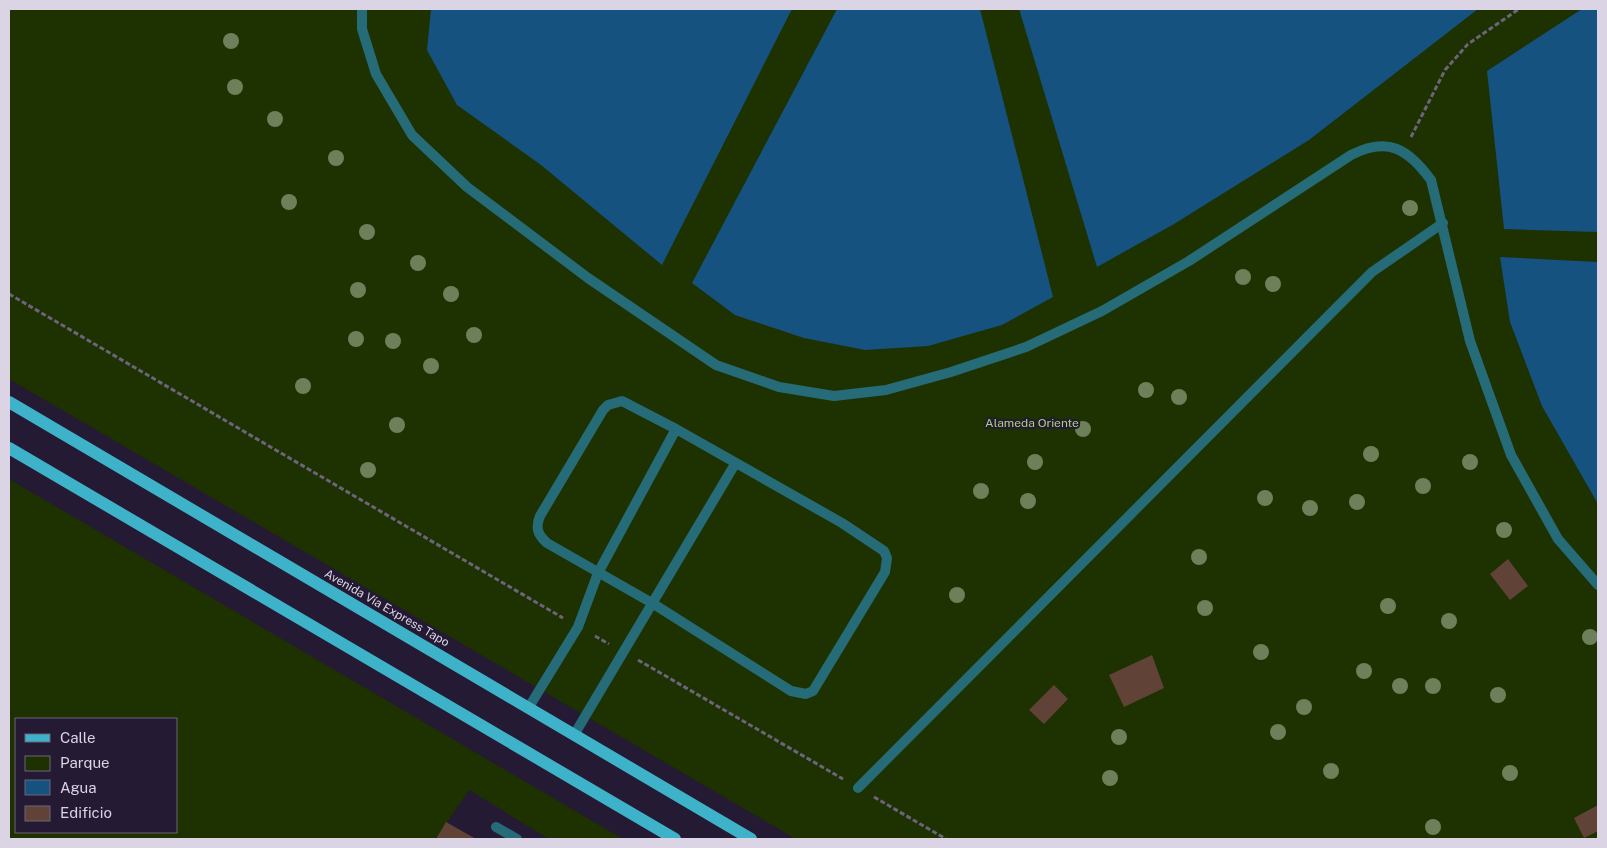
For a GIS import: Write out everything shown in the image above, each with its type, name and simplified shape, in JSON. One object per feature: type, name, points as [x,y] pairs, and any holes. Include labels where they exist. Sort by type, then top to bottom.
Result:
[{"type":"main road","name":"Avenida Vía Express Tapo","points":[[9,402],[751,839]]},
{"type":"main road","points":[[9,448],[675,839]]},
{"type":"lane","points":[[362,9],[362,29],[376,74],[412,135],[467,187],[588,278],[716,365],[779,387],[834,396],[886,390],[951,372],[1026,347],[1102,311],[1189,261],[1351,155],[1367,147],[1383,145],[1404,151],[1419,163],[1431,180],[1443,223],[1470,341],[1511,455],[1558,539],[1598,585]]},
{"type":"lane","points":[[858,788],[1372,272],[1443,223]]},
{"type":"lane","points":[[622,401],[676,429],[842,523],[879,546],[887,558],[885,572],[813,691],[806,694],[791,692],[652,603],[541,538],[537,531],[540,516],[608,405],[622,401]]},
{"type":"lane","points":[[528,707],[578,627],[598,573],[676,429]]},
{"type":"lane","points":[[574,735],[735,464]]},
{"type":"lane","points":[[496,827],[517,839]]},
{"type":"path","points":[[1404,151],[1445,70],[1468,44],[1519,9]]},
{"type":"path","points":[[9,294],[578,627],[946,839]]},
{"type":"green space","name":"Alameda Oriente","points":[[9,9],[1598,9],[1598,839],[796,839],[9,379]]},
{"type":"green space","points":[[9,479],[623,839],[549,839],[469,790],[436,839],[9,839]]},
{"type":"water","points":[[431,9],[792,9],[662,265],[541,165],[457,105],[427,50]]},
{"type":"water","points":[[837,9],[980,9],[1053,297],[1002,325],[928,346],[865,350],[804,338],[735,315],[692,283]]},
{"type":"water","points":[[1019,9],[1478,9],[1309,140],[1174,224],[1097,267]]},
{"type":"water","points":[[1582,9],[1598,9],[1598,232],[1504,229],[1487,71]]},
{"type":"water","points":[[1500,257],[1598,262],[1598,504],[1542,406],[1510,322]]},
{"type":"building","points":[[1508,559],[1528,586],[1510,600],[1490,574]]},
{"type":"building","points":[[1152,655],[1164,688],[1124,707],[1109,675]]},
{"type":"building","points":[[1054,685],[1068,699],[1044,724],[1029,710]]},
{"type":"building","points":[[1598,805],[1598,831],[1584,838],[1574,818]]},
{"type":"building","points":[[446,822],[476,839],[436,839]]}]
